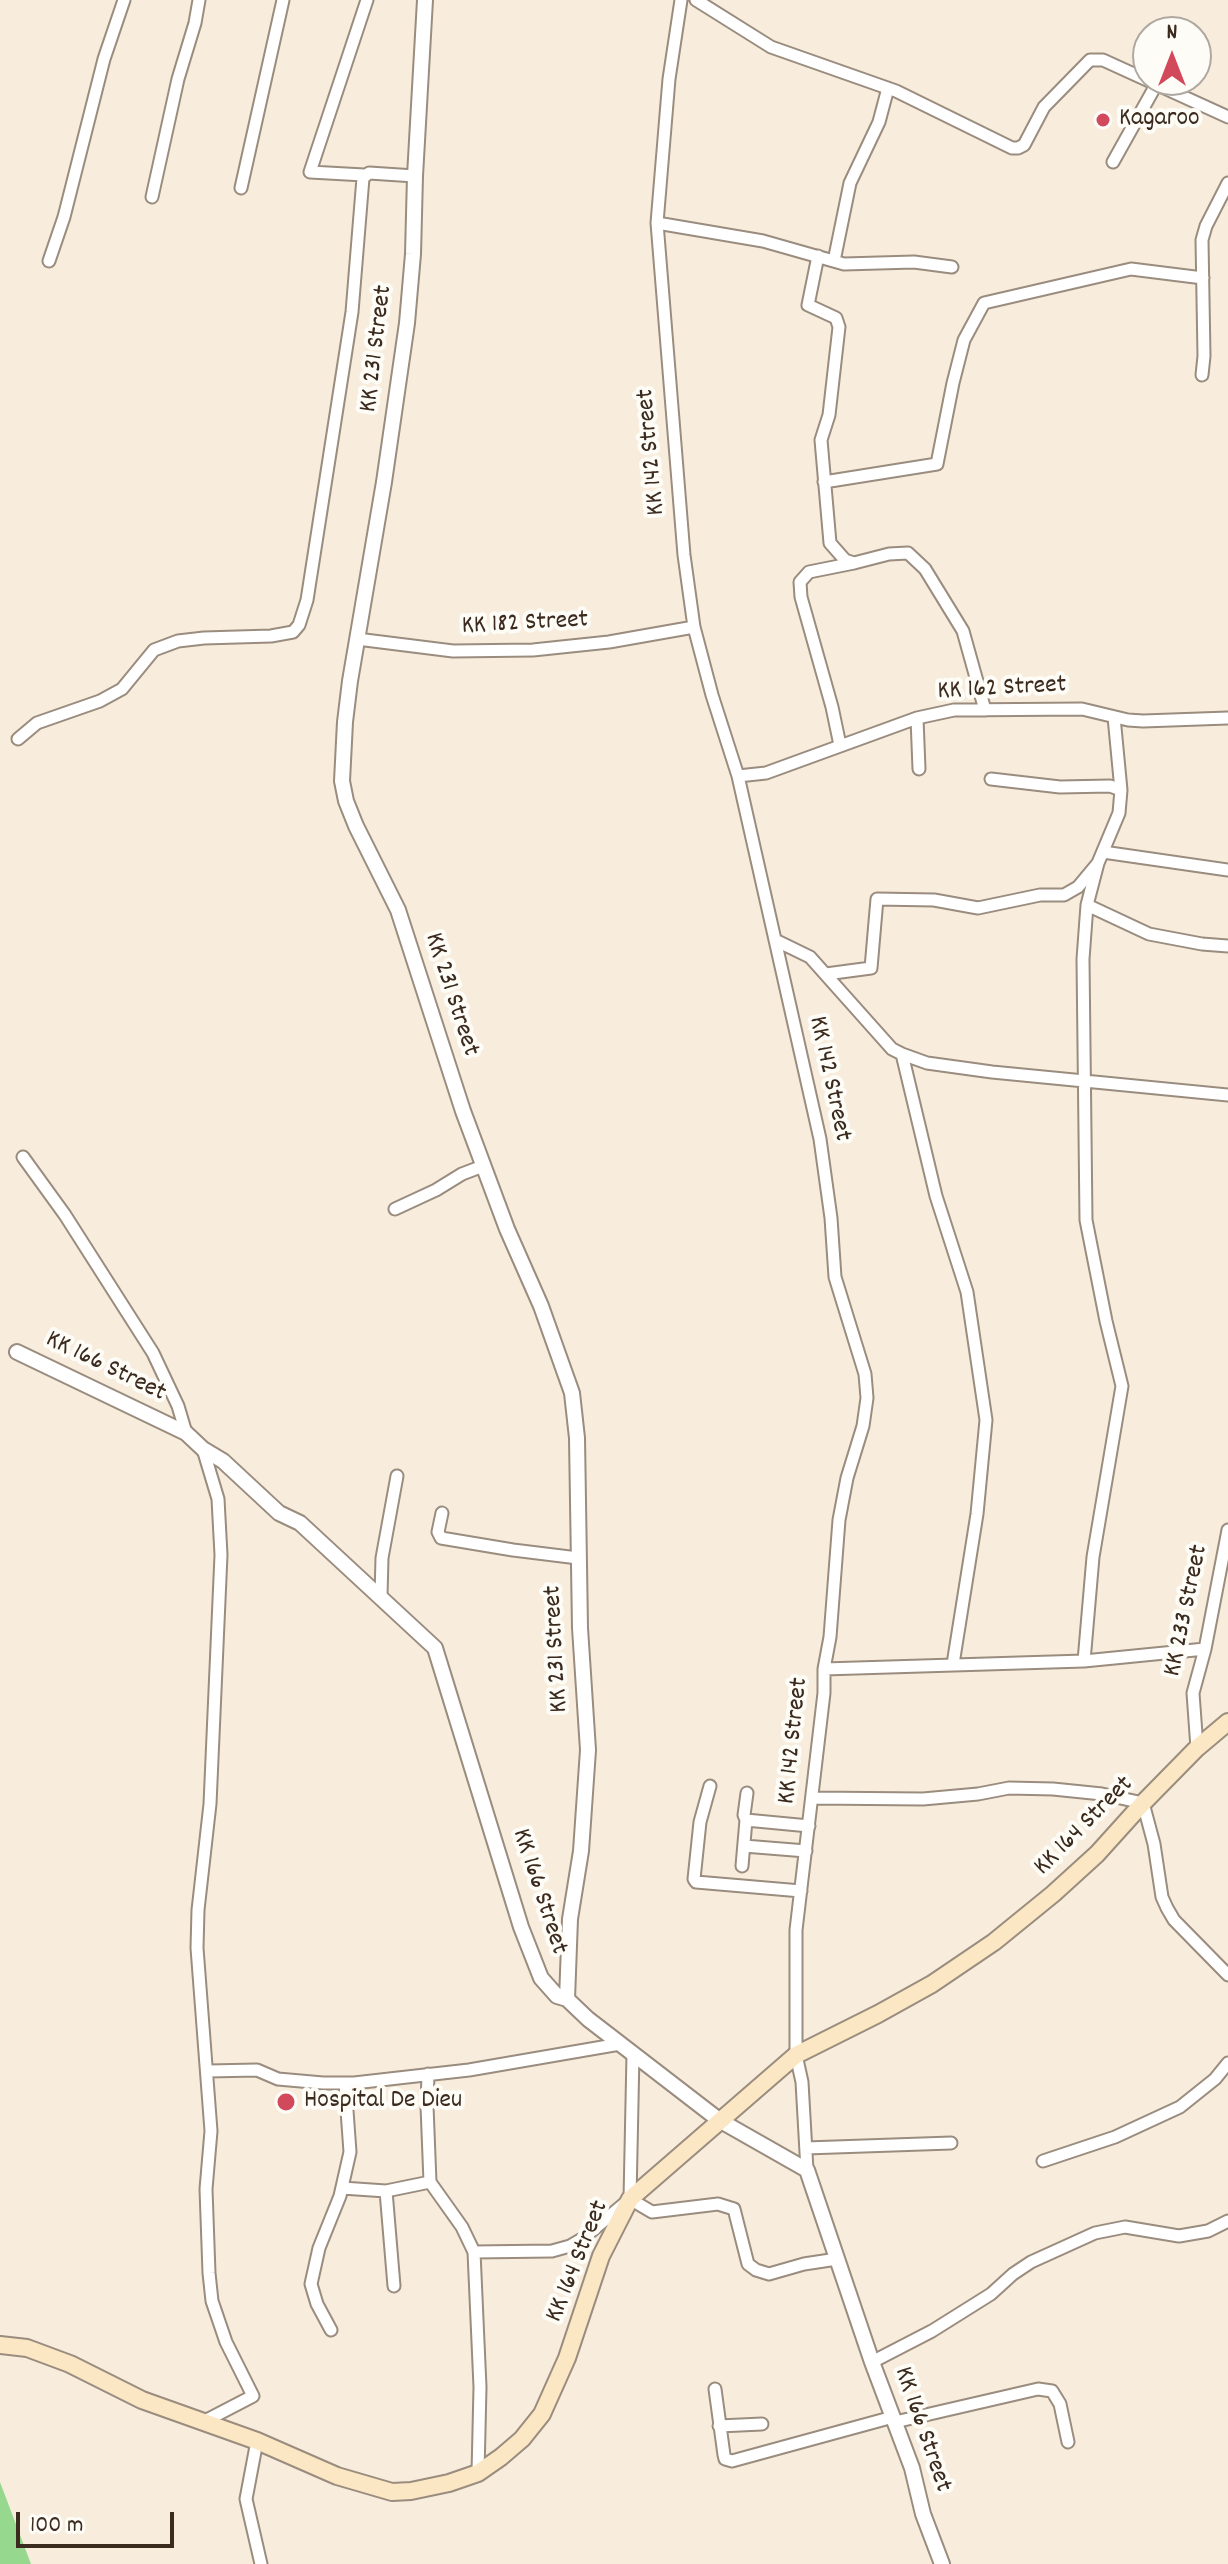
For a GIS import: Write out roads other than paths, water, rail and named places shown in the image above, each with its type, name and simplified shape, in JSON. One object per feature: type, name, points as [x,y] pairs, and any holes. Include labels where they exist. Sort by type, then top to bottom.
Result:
[{"type":"main road","name":"KK 164 Street","points":[[0,2345],[27,2348],[70,2364],[142,2400],[257,2441],[337,2476],[392,2492],[449,2483],[478,2473],[522,2439],[542,2414],[567,2358],[601,2256],[630,2199],[796,2055],[932,1984],[994,1942],[1097,1854],[1197,1748],[1228,1722]]},
{"type":"street","points":[[49,261],[64,217],[104,59],[124,0]]},
{"type":"street","points":[[152,197],[199,0]]},
{"type":"street","points":[[241,188],[283,0]]},
{"type":"street","points":[[367,0],[310,172],[415,176]]},
{"type":"street","name":"KK 231 Street","points":[[425,0],[407,323],[345,722],[342,781],[346,801],[398,910],[458,1098],[507,1229],[541,1306],[572,1393],[577,1438],[580,1628],[588,1750],[581,1851],[570,1919],[567,1999]]},
{"type":"street","name":"KK 142 Street","points":[[681,0],[669,79],[657,223],[684,555],[694,627],[738,776],[820,1139],[830,1207],[835,1277],[865,1374],[867,1398],[839,1520],[830,1637],[796,1930],[796,2055],[802,2082],[807,2170]]},
{"type":"street","points":[[696,0],[771,47],[888,88],[1006,147],[1024,145],[1044,107],[1090,60],[1103,60],[1132,74]]},
{"type":"street","points":[[834,261],[850,183],[879,122],[888,88]]},
{"type":"street","points":[[1113,162],[1150,96]]},
{"type":"street","points":[[1181,96],[1228,117]]},
{"type":"street","points":[[18,739],[37,723],[100,701],[122,689],[154,650],[178,641],[271,636],[293,632],[299,625],[307,600],[352,312],[364,175]]},
{"type":"street","points":[[1202,375],[1201,254],[1204,231],[1228,183]]},
{"type":"street","points":[[657,223],[763,241],[849,265],[914,262],[952,267]]},
{"type":"street","points":[[818,256],[808,305],[836,318],[839,327],[829,415],[821,440],[830,543],[845,560],[854,563]]},
{"type":"street","points":[[824,482],[937,464],[964,340],[984,303],[1131,269],[1203,278]]},
{"type":"street","points":[[840,745],[801,597],[800,582],[809,572],[889,554],[908,553],[925,569],[963,631],[985,710]]},
{"type":"street","name":"KK 182 Street","points":[[357,639],[453,651],[533,650],[609,642],[694,627]]},
{"type":"street","name":"KK 162 Street","points":[[738,776],[766,773],[917,718],[954,710],[1082,709],[1143,721],[1228,718]]},
{"type":"street","points":[[1084,1661],[1093,1557],[1122,1386],[1086,1220],[1083,1081],[1083,959],[1087,905],[1100,858],[1119,813],[1121,790],[1114,717]]},
{"type":"street","points":[[917,718],[919,769]]},
{"type":"street","points":[[991,779],[1060,787],[1110,786],[1121,790]]},
{"type":"street","points":[[1100,858],[1228,870]]},
{"type":"street","points":[[826,974],[871,968],[877,899],[934,900],[978,908],[1040,895],[1064,895],[1078,887],[1100,858]]},
{"type":"street","points":[[1087,905],[1149,934],[1228,946]]},
{"type":"street","points":[[775,940],[810,957],[892,1049],[927,1063],[1228,1095]]},
{"type":"street","points":[[902,1054],[936,1196],[967,1292],[986,1420],[977,1514],[953,1664]]},
{"type":"street","points":[[23,1157],[65,1215],[153,1353],[178,1406],[186,1433]]},
{"type":"street","points":[[395,1209],[483,1166]]},
{"type":"street","name":"KK 166 Street","points":[[17,1352],[186,1433],[203,1449],[223,1461],[279,1513],[300,1523],[435,1648],[521,1927],[541,1978],[557,1996],[567,1999],[719,2120],[807,2170],[872,2362],[912,2468],[923,2514],[942,2564]]},
{"type":"street","points":[[203,1449],[218,1499],[221,1555],[210,1804],[198,1910],[197,1948],[211,2131],[206,2189],[212,2301],[226,2342],[253,2396],[203,2422]]},
{"type":"street","points":[[381,1596],[382,1558],[397,1476]]},
{"type":"street","points":[[442,1513],[438,1532],[441,1538],[578,1558]]},
{"type":"street","name":"KK 233 Street","points":[[1197,1748],[1193,1693],[1205,1649],[1228,1530]]},
{"type":"street","points":[[824,1669],[1084,1661],[1205,1649]]},
{"type":"street","points":[[710,1786],[700,1822],[696,1882],[801,1891]]},
{"type":"street","points":[[813,1798],[923,1799],[1009,1788],[1102,1794],[1143,1803],[1154,1844],[1162,1897],[1167,1908],[1174,1920],[1228,1975]]},
{"type":"street","points":[[742,1866],[747,1793]]},
{"type":"street","points":[[746,1820],[809,1826]]},
{"type":"street","points":[[744,1846],[806,1851]]},
{"type":"street","points":[[208,2071],[257,2070],[278,2079],[345,2083],[469,2070],[620,2044]]},
{"type":"street","points":[[474,2252],[552,2251],[570,2246],[630,2199],[633,2054]]},
{"type":"street","points":[[1043,2161],[1115,2137],[1180,2107],[1215,2079],[1228,2063]]},
{"type":"street","points":[[428,2074],[430,2182],[462,2227],[474,2252],[480,2374],[478,2473]]},
{"type":"street","points":[[331,2330],[317,2304],[311,2284],[319,2248],[342,2188],[350,2152],[345,2083]]},
{"type":"street","points":[[806,2148],[951,2143]]},
{"type":"street","points":[[342,2188],[386,2191],[430,2182]]},
{"type":"street","points":[[386,2191],[394,2286]]},
{"type":"street","points":[[630,2199],[652,2212],[718,2204],[734,2209],[748,2264],[769,2274],[837,2259]]},
{"type":"street","points":[[872,2362],[932,2331],[991,2294],[1031,2262],[1095,2233],[1125,2227],[1179,2236],[1208,2231],[1228,2221]]},
{"type":"street","points":[[715,2389],[725,2459],[732,2461],[894,2419],[1038,2389],[1052,2391],[1060,2404],[1068,2442]]},
{"type":"street","points":[[719,2426],[762,2424]]},
{"type":"street","points":[[257,2441],[246,2499],[261,2564]]},
{"type":"place","name":"Kagaroo","points":[[1103,120]]},
{"type":"place","name":"Hospital De Dieu","points":[[286,2102]]}]
